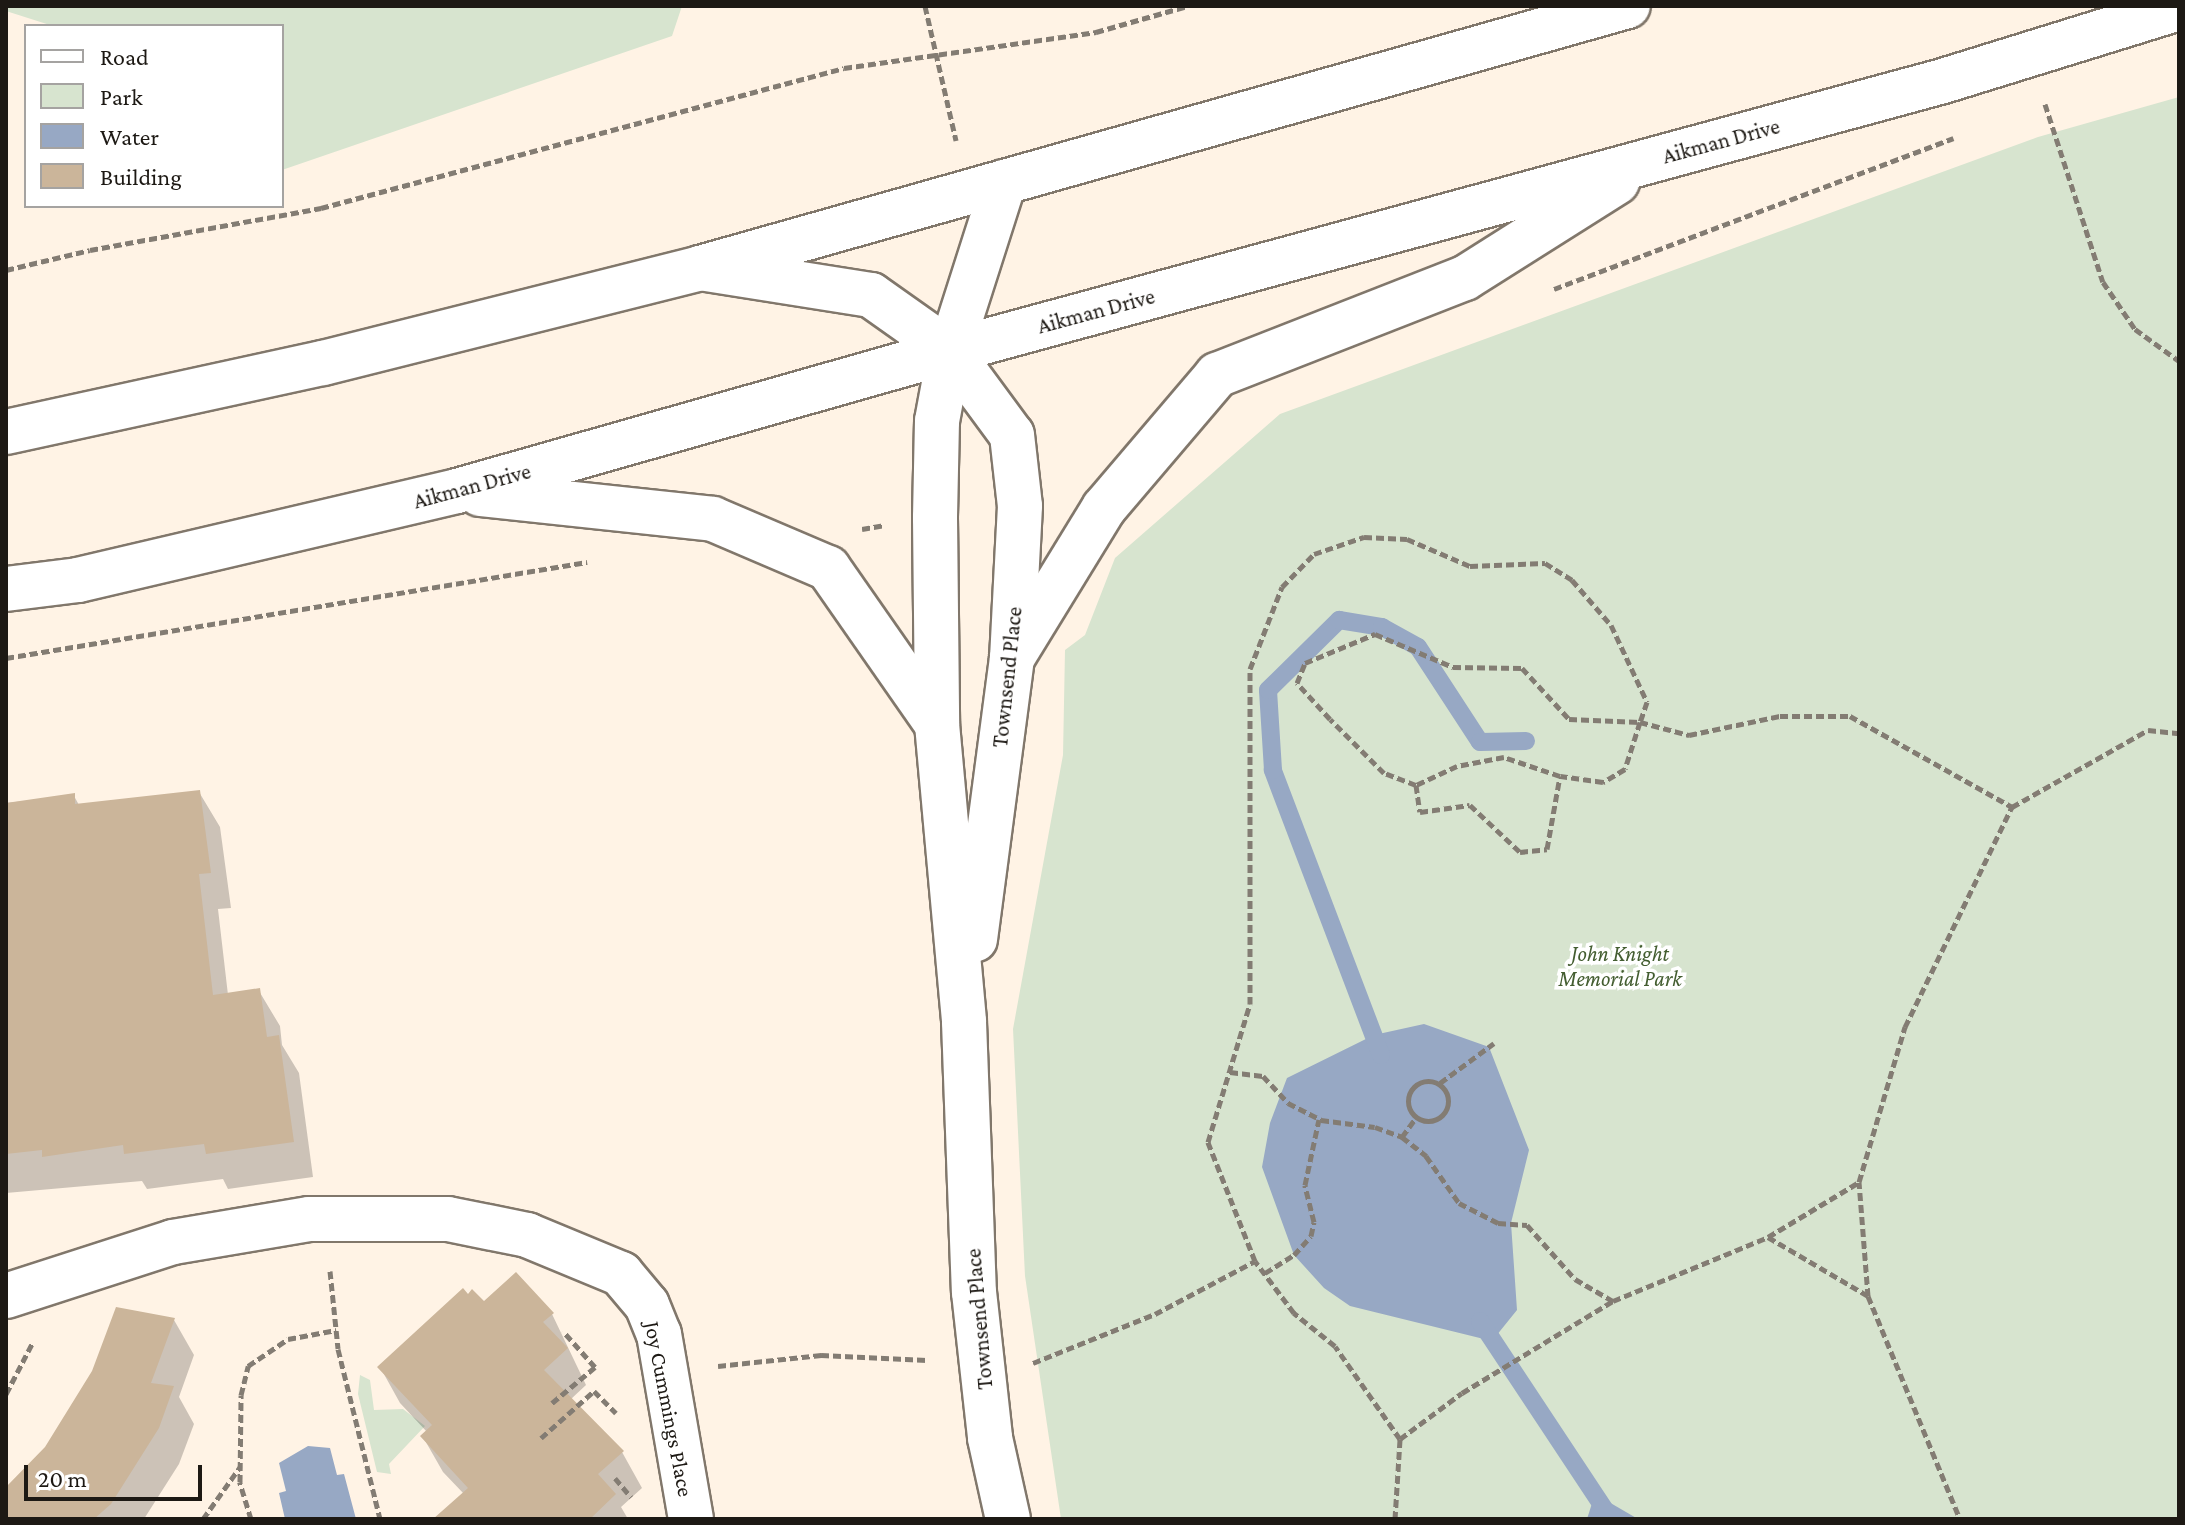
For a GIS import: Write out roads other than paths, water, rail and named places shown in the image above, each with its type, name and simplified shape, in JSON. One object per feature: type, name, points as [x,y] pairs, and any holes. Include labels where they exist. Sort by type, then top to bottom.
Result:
[{"type":"main road","points":[[6,432],[323,363],[700,268],[1628,6]]},
{"type":"main road","name":"Aikman Drive","points":[[6,589],[78,580],[457,491],[950,351],[1943,81],[2179,8]]},
{"type":"main road","points":[[1012,658],[1104,508],[1217,375],[1465,278],[1656,158]]},
{"type":"main road","name":"Townsend Place","points":[[986,187],[937,421],[937,724],[964,1022],[974,1292],[990,1438],[1008,1519]]},
{"type":"main road","name":"Townsend Place","points":[[700,268],[871,295],[950,351],[1012,435],[1020,506],[1012,658],[964,1022]]},
{"type":"main road","points":[[457,491],[713,519],[828,568],[937,724]]},
{"type":"main road","name":"Joy Cummings Place","points":[[6,1296],[173,1242],[329,1218],[460,1220],[527,1235],[621,1274],[647,1305],[659,1334],[691,1519]]},
{"type":"water","points":[[1424,1024],[1489,1047],[1529,1150],[1511,1223],[1517,1310],[1492,1341],[1350,1306],[1324,1288],[1294,1255],[1262,1167],[1270,1123],[1287,1078],[1374,1035]]},
{"type":"water","points":[[308,1446],[330,1448],[337,1475],[344,1474],[356,1519],[285,1519],[279,1493],[286,1491],[279,1463]]},
{"type":"water","points":[[1595,1494],[1638,1519],[1587,1519]]},
{"type":"waterway","points":[[1381,1055],[1273,770],[1268,690],[1339,620],[1382,627],[1418,647],[1480,742],[1526,741]]},
{"type":"waterway","points":[[1480,1321],[1611,1519]]},
{"type":"park label","name":"John Knight Memorial Park","points":[[1620,966]]}]
